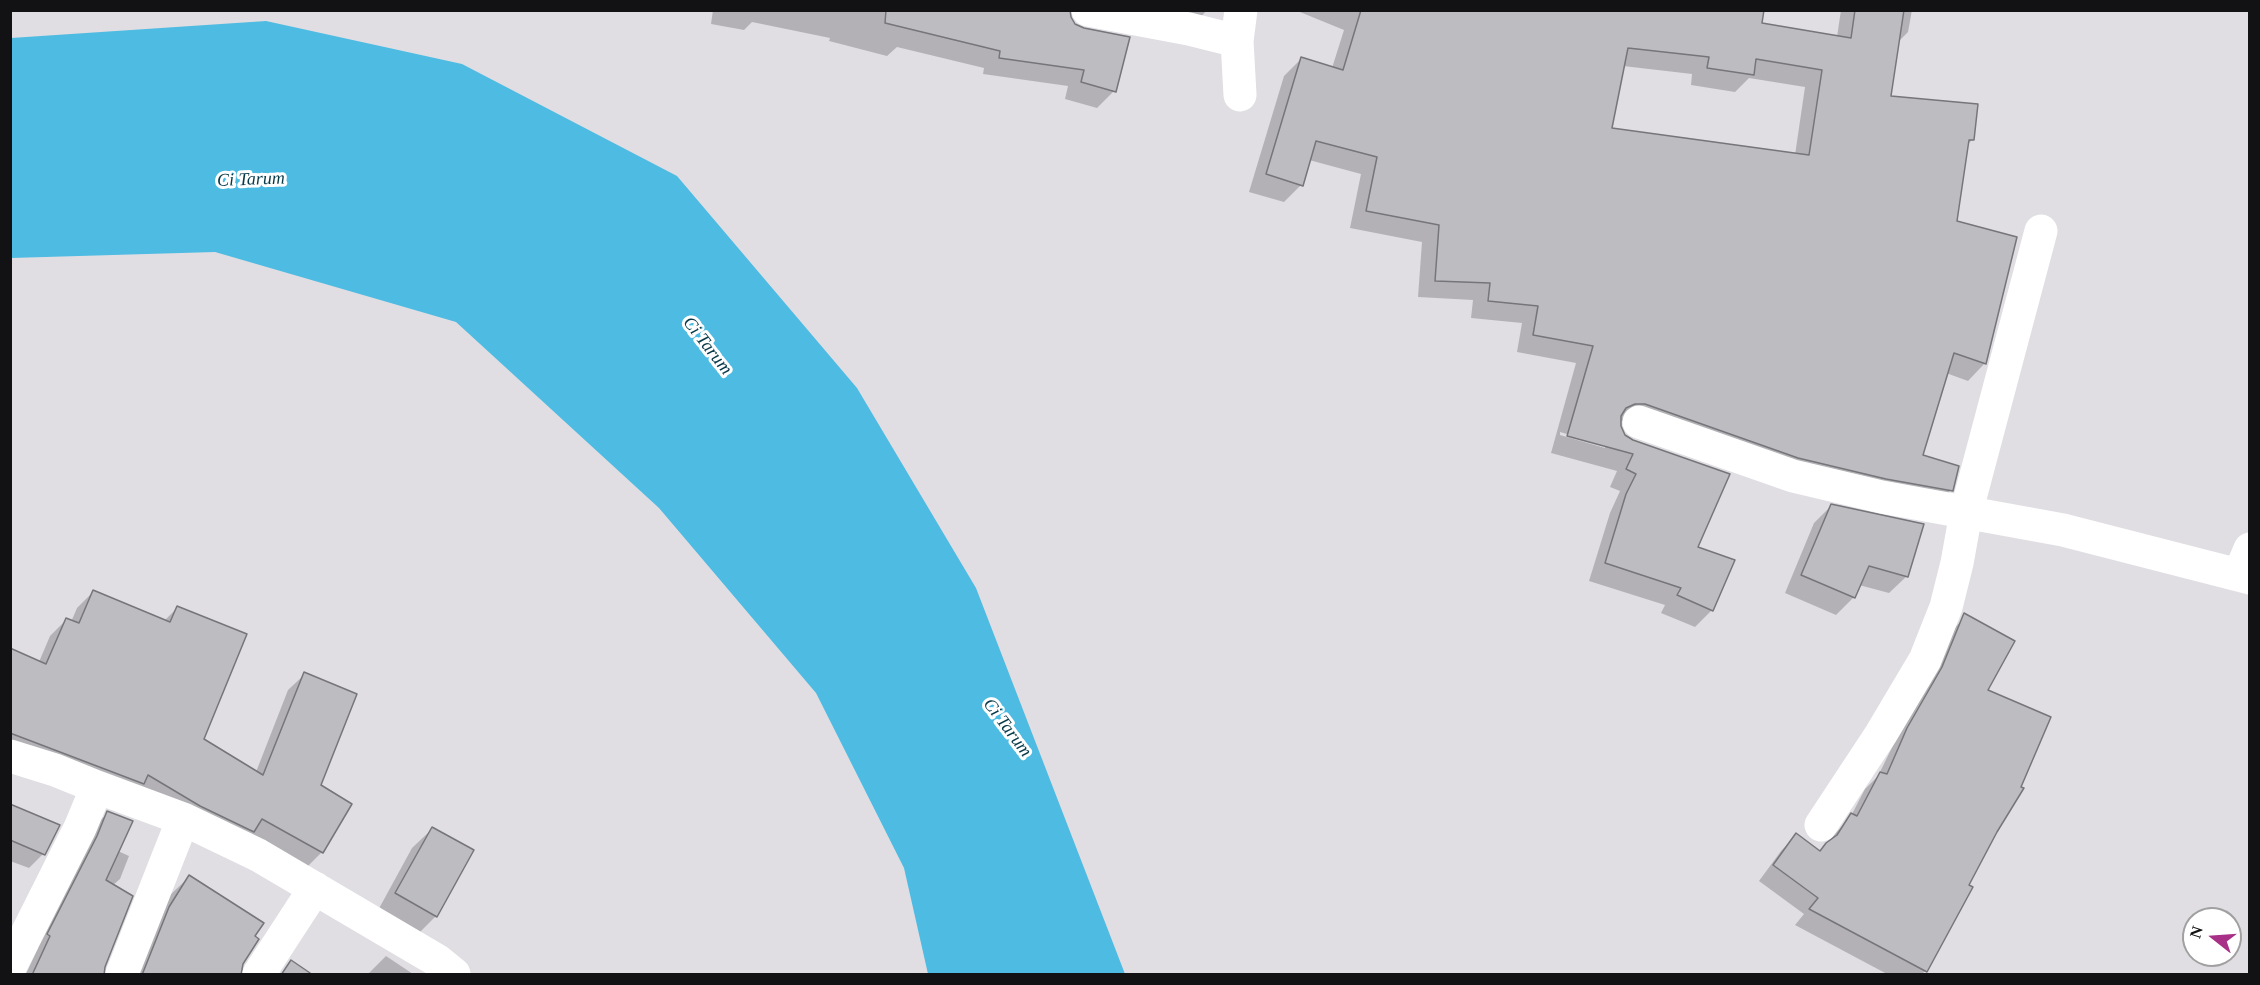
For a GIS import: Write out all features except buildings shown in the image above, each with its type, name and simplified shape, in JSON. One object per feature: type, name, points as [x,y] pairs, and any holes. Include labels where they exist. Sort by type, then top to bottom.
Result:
[{"type":"street","points":[[1088,10],[1189,29],[1239,26],[1240,95]]},
{"type":"street","points":[[1821,825],[1881,734],[1924,660],[1946,607],[1966,513],[2041,231]]},
{"type":"street","points":[[1638,422],[1793,476],[1882,497],[2246,567]]},
{"type":"street","points":[[10,756],[55,770],[183,819],[258,855],[438,961],[454,975]]},
{"type":"street","points":[[10,967],[80,828],[97,787]]},
{"type":"street","points":[[122,975],[183,819]]},
{"type":"street","points":[[259,975],[315,888]]},
{"type":"water","name":"Ci Tarum","points":[[266,21],[462,64],[677,176],[857,388],[976,588],[1125,974],[928,974],[904,868],[816,693],[659,508],[456,322],[215,252],[11,258],[11,38]]}]
